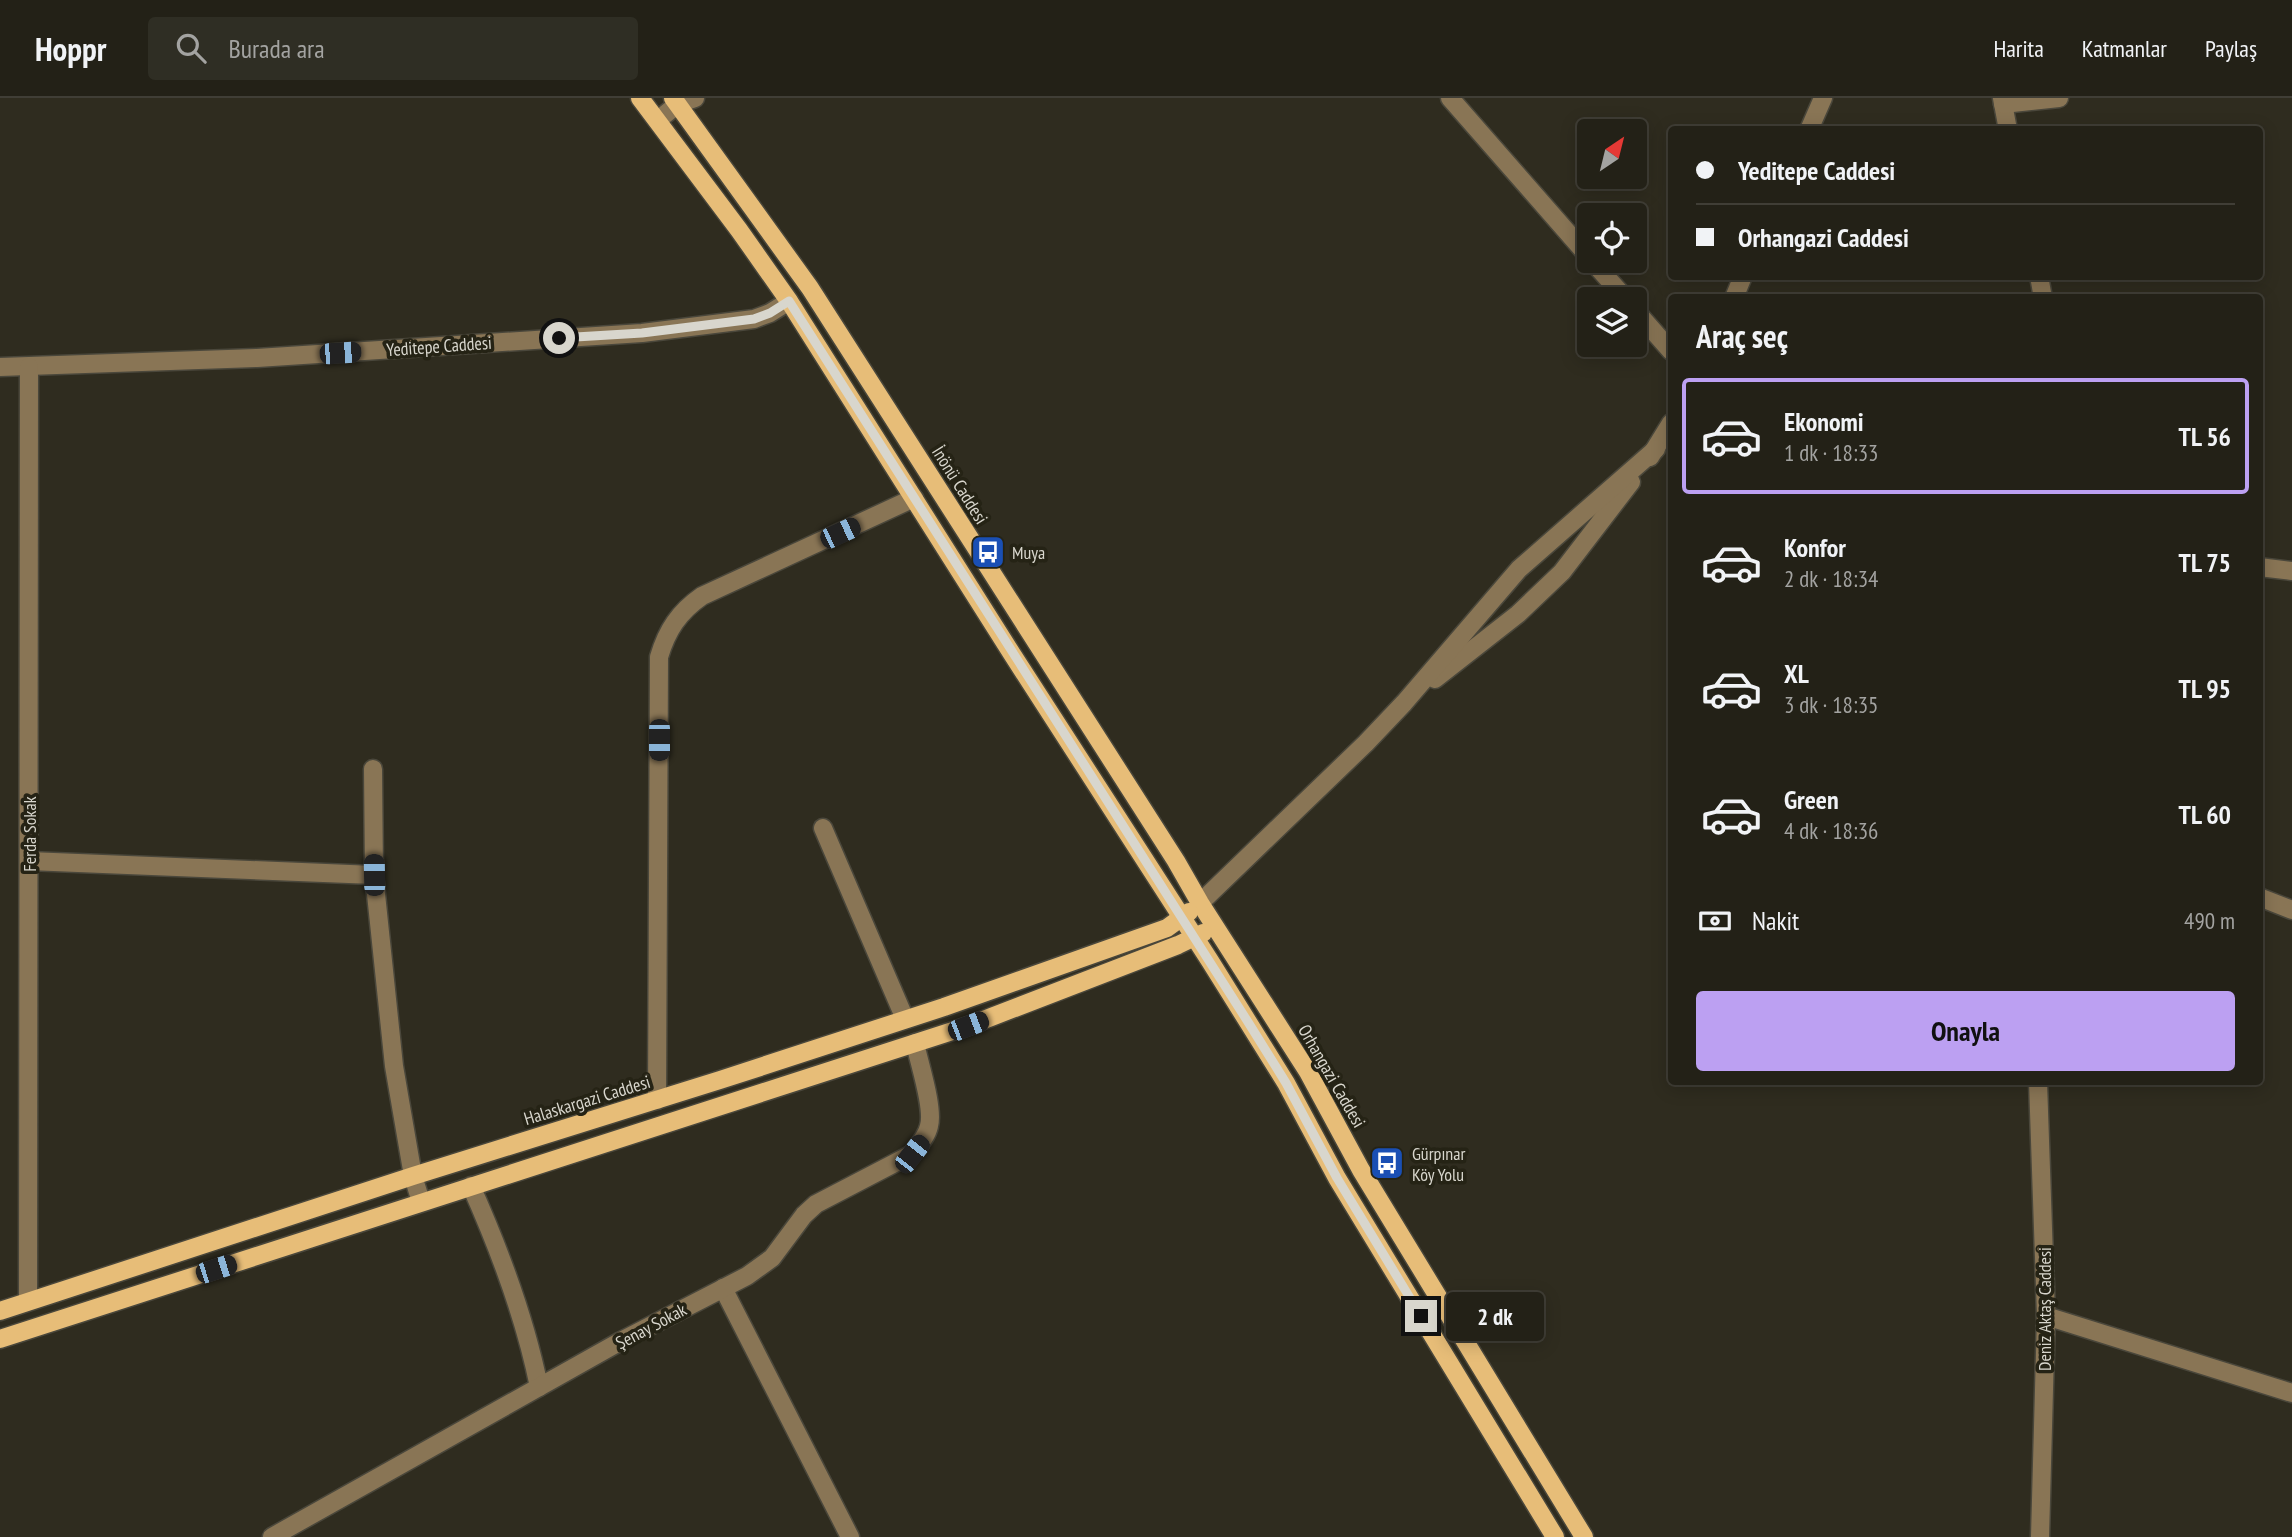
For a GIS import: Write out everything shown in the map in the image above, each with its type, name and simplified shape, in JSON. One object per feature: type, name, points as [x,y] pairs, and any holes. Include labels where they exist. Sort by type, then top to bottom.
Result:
[{"type":"main road","points":[[639,98],[789,301],[1195,938],[1286,1083],[1337,1178],[1555,1537]]},
{"type":"main road","name":"İnönü Caddesi","points":[[682,100],[870,380],[1176,861],[1200,903]]},
{"type":"main road","points":[[739,230],[760,217]]},
{"type":"main road","points":[[847,393],[870,380]]},
{"type":"main road","points":[[914,498],[936,487]]},
{"type":"main road","points":[[1012,654],[1033,639]]},
{"type":"main road","name":"Halaskargazi Caddesi","points":[[0,1311],[905,1019],[1167,928],[1200,903]]},
{"type":"main road","name":"Orhangazi Caddesi","points":[[1200,903],[1308,1072],[1361,1170],[1584,1537]]},
{"type":"main road","points":[[0,1339],[981,1021],[1195,938],[1215,926]]},
{"type":"main road","points":[[905,1019],[915,1043]]},
{"type":"main road","points":[[1286,1083],[1308,1072]]},
{"type":"main road","points":[[657,1100],[657,1127]]},
{"type":"main road","points":[[1337,1178],[1361,1170]]},
{"type":"main road","points":[[1384,1255],[1407,1245]]},
{"type":"main road","points":[[1433,1337],[1458,1328]]},
{"type":"street","points":[[1450,98],[1577,243]]},
{"type":"street","points":[[1811,126],[1823,98]]},
{"type":"street","points":[[2007,126],[2002,101],[2059,98]]},
{"type":"street","points":[[657,120],[682,100]]},
{"type":"street","points":[[1603,273],[1616,287]]},
{"type":"street","name":"Yeditepe Caddesi","points":[[0,366],[257,358],[642,333],[754,319],[789,301]]},
{"type":"street","points":[[1647,324],[1668,348]]},
{"type":"street","name":"Ferda Sokak","points":[[28,1301],[29,367]]},
{"type":"street","points":[[1404,703],[1518,614],[1562,572],[1656,449],[1668,428]]},
{"type":"street","points":[[1200,903],[1366,743],[1404,703],[1519,569],[1656,449]]},
{"type":"street","points":[[657,1100],[659,657],[664,641],[680,615],[702,596],[914,498]]},
{"type":"street","points":[[2263,567],[2292,571]]},
{"type":"street","points":[[373,769],[374,875],[394,1066],[413,1176],[421,1202]]},
{"type":"street","points":[[823,828],[905,1019]]},
{"type":"street","points":[[29,861],[374,875]]},
{"type":"street","points":[[2263,899],[2292,910]]},
{"type":"street","name":"Şenay Sokak","points":[[272,1537],[621,1341],[747,1276],[772,1258],[804,1215],[816,1204],[912,1154],[929,1125],[929,1106],[915,1043]]},
{"type":"street","name":"Deniz Aktaş Caddesi","points":[[2038,1085],[2046,1316],[2040,1537]]},
{"type":"street","points":[[471,1186],[500,1251],[531,1345],[539,1387]]},
{"type":"street","points":[[723,1288],[850,1537]]},
{"type":"street","points":[[2046,1316],[2292,1393]]},
{"type":"place","name":"Muya","points":[[988,552]]},
{"type":"place","name":"Gürpınar Köy Yolu","points":[[1387,1163]]},
{"type":"route","points":[[559,338],[642,333],[754,319],[789,301],[1286,1083],[1337,1178],[1421,1316]]}]
